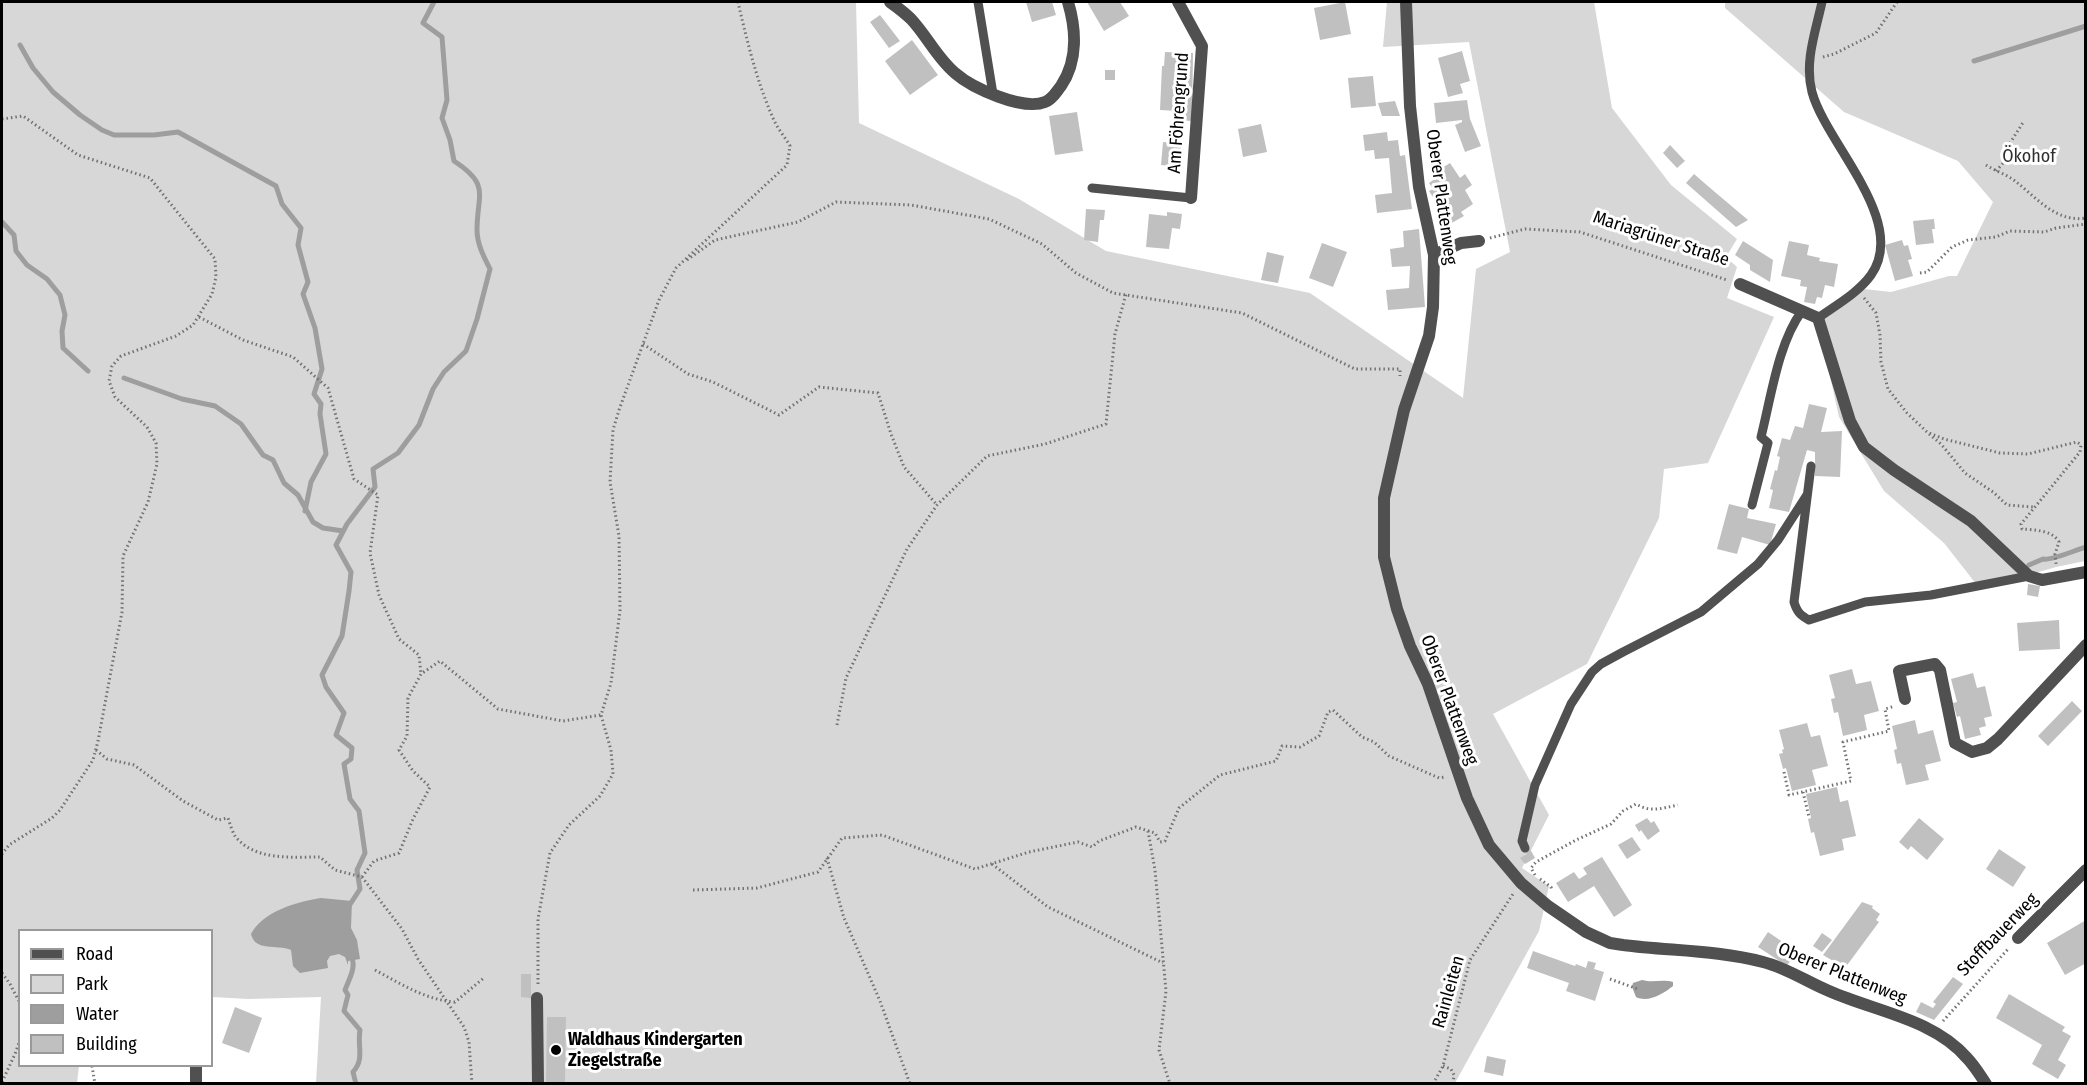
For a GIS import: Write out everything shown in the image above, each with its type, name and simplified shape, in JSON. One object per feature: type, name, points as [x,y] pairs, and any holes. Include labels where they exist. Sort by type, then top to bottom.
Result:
[{"type":"street","points":[[890,2],[912,20],[937,54],[955,73],[993,94],[1025,103],[1043,103],[1052,98],[1066,78],[1072,61],[1074,29],[1068,2]]},
{"type":"street","name":"Am Föhrengrund","points":[[1178,2],[1202,46],[1191,198]]},
{"type":"street","name":"Oberer Plattenweg","points":[[1406,2],[1410,106],[1419,187],[1434,255],[1433,307],[1429,336],[1404,410],[1384,498],[1384,557],[1397,609],[1410,646],[1428,684],[1467,798],[1489,844],[1521,883],[1548,906],[1586,932],[1610,943],[1735,957],[1764,962],[1796,974],[1827,991],[1934,1032],[1967,1057],[1986,1083]]},
{"type":"street","points":[[1434,255],[1461,243],[1479,240]]},
{"type":"street","name":"Mariagrüner Straße","points":[[1740,284],[1818,318]]},
{"type":"street","points":[[1818,318],[1850,421],[1864,447],[1894,470],[1971,521],[2029,576],[2042,580],[2085,572]]},
{"type":"street","points":[[1905,699],[1899,671],[1935,664],[1940,670],[1955,743],[1972,752],[1987,748],[2085,645]]},
{"type":"street","name":"Stoffbauerweg","points":[[2018,938],[2085,870]]},
{"type":"street","points":[[537,998],[538,1083]]},
{"type":"street","points":[[196,1067],[196,1083]]},
{"type":"lane","points":[[978,2],[993,94]]},
{"type":"lane","points":[[1818,318],[1856,291],[1872,274],[1880,255],[1881,232],[1871,202],[1820,112],[1812,90],[1810,60],[1822,2]]},
{"type":"lane","points":[[1092,188],[1191,198]]},
{"type":"lane","points":[[1752,505],[1768,443],[1761,437],[1783,352],[1793,323],[1802,310]]},
{"type":"lane","points":[[1811,466],[1794,602],[1797,611],[1809,620],[1865,602],[1931,595],[2029,576]]},
{"type":"lane","points":[[1525,848],[1522,841],[1535,785],[1571,704],[1592,672],[1601,664],[1701,612],[1758,564],[1778,540],[1807,495]]},
{"type":"path","points":[[537,998],[538,919],[550,853],[569,825],[600,795],[613,774],[611,750],[601,715],[611,683],[620,610],[619,536],[610,482],[613,430],[659,300],[676,268],[787,165],[790,146],[770,111],[748,46],[738,2]]},
{"type":"path","points":[[1810,60],[1834,54],[1876,33],[1897,2]]},
{"type":"path","points":[[2,119],[23,116],[78,155],[150,177],[215,260],[216,277],[212,294],[193,325],[176,336],[121,356],[112,366],[109,381],[115,397],[147,427],[156,443],[156,464],[148,502],[123,556],[122,612],[96,749],[93,760],[60,810],[52,818],[9,844],[2,854]]},
{"type":"path","points":[[1996,172],[2004,162],[2010,143],[2024,121]]},
{"type":"path","points":[[1986,165],[2016,182],[2038,202],[2068,218],[2085,218]]},
{"type":"path","points":[[676,268],[716,240],[798,222],[836,202],[911,205],[989,219],[1042,244],[1076,273],[1113,293],[1242,313],[1355,369],[1400,369],[1399,379]]},
{"type":"path","points":[[1920,273],[1927,272],[1952,247],[1968,240],[1996,237],[2010,231],[2044,232],[2085,224]]},
{"type":"path","name":"Mariagrüner Straße","points":[[1479,240],[1525,229],[1580,232],[1740,284]]},
{"type":"path","points":[[1856,291],[1876,313],[1880,334],[1881,362],[1888,389],[1907,413],[1927,432],[1944,439],[2000,453],[2028,454],[2077,442],[2080,446],[2080,452],[2021,524],[2022,529],[2050,533],[2057,537],[2059,542],[2055,554],[2058,578]]},
{"type":"path","points":[[837,725],[846,678],[907,549],[937,505],[987,456],[1045,444],[1106,424],[1115,334],[1126,294]]},
{"type":"path","points":[[199,317],[243,340],[293,357],[328,388],[354,479],[378,495],[370,553],[379,595],[399,639],[419,655],[421,674]]},
{"type":"path","points":[[643,344],[688,374],[713,382],[779,415],[819,387],[878,393],[904,466],[937,505]]},
{"type":"path","points":[[1927,433],[1941,444],[1965,473],[1993,492],[2007,505],[2034,507]]},
{"type":"path","points":[[362,877],[374,861],[399,853],[430,787],[413,771],[399,750],[406,736],[408,698],[421,674],[440,661],[498,709],[563,721],[601,715]]},
{"type":"path","points":[[1784,772],[1789,795],[1851,781],[1843,742],[1889,731],[1885,709],[1906,704],[1905,699]]},
{"type":"path","points":[[693,890],[757,888],[818,872],[842,838],[882,835],[975,869],[1029,852],[1078,842],[1092,847],[1099,841],[1136,827],[1155,833],[1160,842],[1165,841],[1179,808],[1220,775],[1276,762],[1282,746],[1300,747],[1319,736],[1328,712],[1334,710],[1362,737],[1374,742],[1389,756],[1439,777],[1458,775]]},
{"type":"path","points":[[96,749],[107,759],[134,765],[183,801],[218,820],[228,818],[234,836],[252,852],[287,857],[320,857],[335,870],[362,877],[402,929],[418,960],[464,1027],[469,1042],[472,1083]]},
{"type":"path","points":[[1803,792],[1809,817]]},
{"type":"path","points":[[1548,906],[1554,896],[1551,886],[1534,874],[1531,868],[1536,862],[1611,824],[1623,812],[1636,804],[1656,811],[1678,805]]},
{"type":"path","points":[[1148,830],[1155,870],[1166,991],[1159,1050],[1170,1083]]},
{"type":"path","points":[[828,858],[844,918],[880,1001],[910,1083]]},
{"type":"path","points":[[992,864],[1048,906],[1163,963]]},
{"type":"path","name":"Rainleiten","points":[[1433,1083],[1443,1066],[1470,960],[1521,883]]},
{"type":"path","name":"Stoffbauerweg","points":[[1938,1026],[2018,938]]},
{"type":"path","points":[[375,970],[418,993],[455,1002],[485,977]]},
{"type":"path","points":[[2,973],[18,999]]},
{"type":"path","points":[[1610,979],[1638,989]]},
{"type":"path","points":[[2,1082],[18,1046]]},
{"type":"path","points":[[1443,1066],[1451,1069],[1454,1075],[1453,1083]]},
{"type":"path","points":[[92,1067],[95,1083]]},
{"type":"green space","points":[[2,2],[856,2],[859,123],[1019,199],[1106,251],[1310,293],[1463,398],[1476,269],[1510,252],[1469,42],[1383,47],[1387,2],[1594,2],[1612,108],[1671,185],[1737,239],[1726,257],[1737,267],[1727,298],[1774,317],[1708,463],[1664,469],[1659,518],[1587,664],[1493,714],[1549,815],[1522,868],[1549,886],[1539,931],[1455,1083],[316,1083],[321,997],[248,999],[213,997],[213,929],[18,929],[18,1067],[79,1067],[77,1083],[2,1084]]},
{"type":"green space","name":"Ökohof","points":[[1725,2],[2085,2],[2085,561],[1980,589],[1944,543],[1884,491],[1839,417],[1821,335],[1823,319],[1864,289],[1891,292],[1949,276],[1957,276],[1993,202],[1958,161],[1844,112],[1725,8]]},
{"type":"water","points":[[321,898],[352,901],[351,928],[357,940],[360,959],[348,961],[348,965],[345,957],[339,954],[330,956],[327,961],[328,968],[300,973],[293,966],[291,950],[262,945],[253,940],[251,934],[256,926],[272,914],[291,905]]},
{"type":"water","points":[[1642,980],[1669,981],[1673,982],[1673,986],[1655,997],[1641,999],[1636,997],[1632,987],[1633,983]]},
{"type":"building","points":[[1026,2],[1052,2],[1056,15],[1032,22]]},
{"type":"building","points":[[1087,2],[1120,2],[1129,16],[1104,31]]},
{"type":"building","points":[[1345,2],[1351,34],[1320,40],[1314,8]]},
{"type":"building","points":[[880,15],[900,41],[889,48],[870,22]]},
{"type":"building","points":[[912,40],[938,75],[910,95],[885,61]]},
{"type":"building","points":[[1462,51],[1470,81],[1460,84],[1463,93],[1448,97],[1438,58]]},
{"type":"building","points":[[1165,52],[1193,53],[1192,121],[1176,120],[1177,111],[1160,110]]},
{"type":"building","points":[[1105,70],[1115,70],[1115,80],[1105,80]]},
{"type":"building","points":[[1373,76],[1376,106],[1351,108],[1348,78]]},
{"type":"building","points":[[1467,100],[1470,119],[1481,146],[1465,152],[1455,125],[1462,120],[1436,123],[1434,103]]},
{"type":"building","points":[[1395,101],[1400,116],[1382,116],[1378,103]]},
{"type":"building","points":[[1077,112],[1083,151],[1055,155],[1049,116]]},
{"type":"building","points":[[1261,124],[1267,152],[1243,157],[1238,129]]},
{"type":"building","points":[[1387,132],[1388,141],[1398,140],[1400,156],[1405,155],[1412,209],[1377,213],[1375,195],[1392,193],[1389,158],[1375,159],[1374,150],[1365,151],[1363,135]]},
{"type":"building","points":[[1163,142],[1181,144],[1179,167],[1161,165]]},
{"type":"building","points":[[1670,145],[1685,161],[1677,168],[1663,153]]},
{"type":"building","points":[[1450,163],[1460,178],[1465,174],[1472,185],[1465,190],[1473,204],[1461,212],[1464,216],[1450,224],[1429,191],[1433,189],[1429,183],[1439,176],[1437,171]]},
{"type":"building","points":[[1694,174],[1748,220],[1736,227],[1686,183]]},
{"type":"building","points":[[1086,209],[1105,210],[1104,220],[1100,220],[1098,242],[1084,240]]},
{"type":"building","points":[[1167,212],[1182,214],[1180,229],[1172,228],[1169,249],[1146,247],[1149,214],[1167,216]]},
{"type":"building","points":[[1934,219],[1935,229],[1932,229],[1934,243],[1916,245],[1913,221]]},
{"type":"building","points":[[1419,229],[1425,307],[1388,310],[1386,290],[1409,288],[1410,266],[1392,267],[1390,249],[1404,247],[1403,231]]},
{"type":"building","points":[[1902,240],[1904,246],[1908,245],[1912,259],[1908,260],[1913,276],[1895,281],[1885,245]]},
{"type":"building","points":[[1743,241],[1773,260],[1770,282],[1750,270],[1750,265],[1735,255]]},
{"type":"building","points":[[1789,241],[1809,245],[1807,255],[1820,258],[1819,261],[1838,264],[1834,287],[1825,285],[1822,298],[1817,297],[1815,304],[1804,302],[1807,287],[1800,286],[1801,280],[1781,276]]},
{"type":"building","points":[[1322,243],[1347,252],[1333,287],[1309,278]]},
{"type":"building","points":[[1267,252],[1284,256],[1278,283],[1261,280]]},
{"type":"building","points":[[1809,404],[1827,408],[1821,432],[1842,431],[1840,477],[1815,476],[1815,452],[1807,450],[1789,512],[1769,508],[1773,490],[1770,489],[1775,470],[1777,471],[1780,457],[1777,456],[1782,438],[1790,440],[1795,426],[1803,428]]},
{"type":"building","points":[[1729,504],[1749,509],[1747,518],[1776,524],[1770,545],[1742,537],[1737,554],[1717,549]]},
{"type":"building","points":[[2028,584],[2040,586],[2038,597],[2027,595]]},
{"type":"building","points":[[2059,620],[2060,649],[2019,651],[2017,623]]},
{"type":"building","points":[[1852,669],[1856,684],[1871,681],[1879,711],[1864,715],[1867,730],[1843,736],[1838,712],[1834,713],[1831,699],[1835,698],[1829,675]]},
{"type":"building","points":[[1973,673],[1977,688],[1985,686],[1992,716],[1984,718],[1986,726],[1979,728],[1981,735],[1965,739],[1960,716],[1957,717],[1953,703],[1957,702],[1951,679]]},
{"type":"building","points":[[2072,701],[2082,711],[2048,746],[2038,736]]},
{"type":"building","points":[[1915,720],[1918,734],[1933,730],[1941,761],[1925,765],[1929,780],[1906,785],[1901,763],[1897,764],[1894,750],[1897,749],[1892,726]]},
{"type":"building","points":[[1807,723],[1811,737],[1820,735],[1828,766],[1812,770],[1816,785],[1792,791],[1786,768],[1783,769],[1779,754],[1783,753],[1784,749],[1779,730]]},
{"type":"building","points":[[1837,787],[1840,802],[1848,800],[1856,836],[1842,839],[1844,850],[1820,856],[1814,832],[1811,833],[1808,819],[1811,818],[1806,794]]},
{"type":"building","points":[[1647,818],[1651,823],[1654,821],[1660,831],[1648,840],[1635,825]]},
{"type":"building","points":[[1919,818],[1944,839],[1927,860],[1911,846],[1908,850],[1899,842]]},
{"type":"building","points":[[1632,837],[1641,850],[1627,859],[1618,845]]},
{"type":"building","points":[[1530,849],[1535,858],[1525,864],[1520,858],[1527,854],[1525,851]]},
{"type":"building","points":[[1999,849],[2026,867],[2013,887],[1986,869]]},
{"type":"building","points":[[1602,857],[1632,905],[1614,917],[1594,886],[1568,902],[1556,883],[1574,872],[1579,879],[1587,874],[1583,868]]},
{"type":"building","points":[[1862,902],[1873,906],[1872,908],[1880,914],[1876,920],[1879,922],[1845,968],[1823,955]]},
{"type":"building","points":[[2086,920],[2086,963],[2065,975],[2047,943]]},
{"type":"building","points":[[1768,932],[1796,951],[1787,966],[1758,947]]},
{"type":"building","points":[[1822,933],[1832,940],[1822,952],[1813,946]]},
{"type":"building","points":[[1533,951],[1575,966],[1576,964],[1586,968],[1588,961],[1596,963],[1594,969],[1604,972],[1595,1001],[1566,991],[1569,983],[1527,968]]},
{"type":"building","points":[[521,974],[531,974],[531,998],[521,997]]},
{"type":"building","points":[[1953,977],[1963,984],[1934,1020],[1916,1012],[1921,1002],[1933,1008],[1936,1004],[1933,1002]]},
{"type":"building","points":[[2009,994],[2065,1027],[2062,1031],[2071,1036],[2058,1060],[2066,1065],[2058,1079],[2032,1064],[2042,1045],[1996,1018]]},
{"type":"building","points":[[235,1007],[262,1018],[249,1053],[222,1043]]},
{"type":"building","name":"Waldhaus Kindergarten Ziegelstraße","points":[[547,1017],[566,1017],[565,1084],[546,1084]]},
{"type":"building","points":[[1487,1056],[1506,1060],[1503,1076],[1484,1072]]},
{"type":"waterway","points":[[349,906],[360,889],[357,870],[365,853],[359,811],[350,799],[344,764],[351,759],[352,748],[336,735],[344,713],[326,687],[322,675],[342,636],[349,591],[351,572],[336,545],[347,524],[375,487],[373,469],[398,453],[419,425],[433,389],[444,372],[466,351],[490,269],[477,235],[478,184],[466,169],[454,161],[442,118],[447,100],[442,37],[423,23],[434,2]]},
{"type":"waterway","points":[[1974,61],[2086,26]]},
{"type":"waterway","points":[[20,45],[33,68],[53,92],[102,130],[114,135],[154,135],[178,132],[276,186],[282,204],[301,228],[298,245],[308,282],[303,294],[315,328],[322,369],[314,394],[321,404],[320,414],[326,454],[311,482],[305,511]]},
{"type":"waterway","points":[[2,222],[14,235],[16,251],[27,265],[47,279],[60,295],[65,315],[62,331],[63,348],[88,371]]},
{"type":"waterway","points":[[124,378],[182,399],[215,406],[241,424],[263,455],[273,460],[284,483],[298,495],[313,522],[323,528],[343,531]]},
{"type":"waterway","points":[[2029,565],[2086,547]]},
{"type":"waterway","points":[[351,955],[353,968],[345,990],[348,995],[344,1011],[360,1030],[360,1057],[353,1072],[356,1084]]},
{"type":"place","name":"Waldhaus Kindergarten Ziegelstraße","points":[[556,1050]]}]
